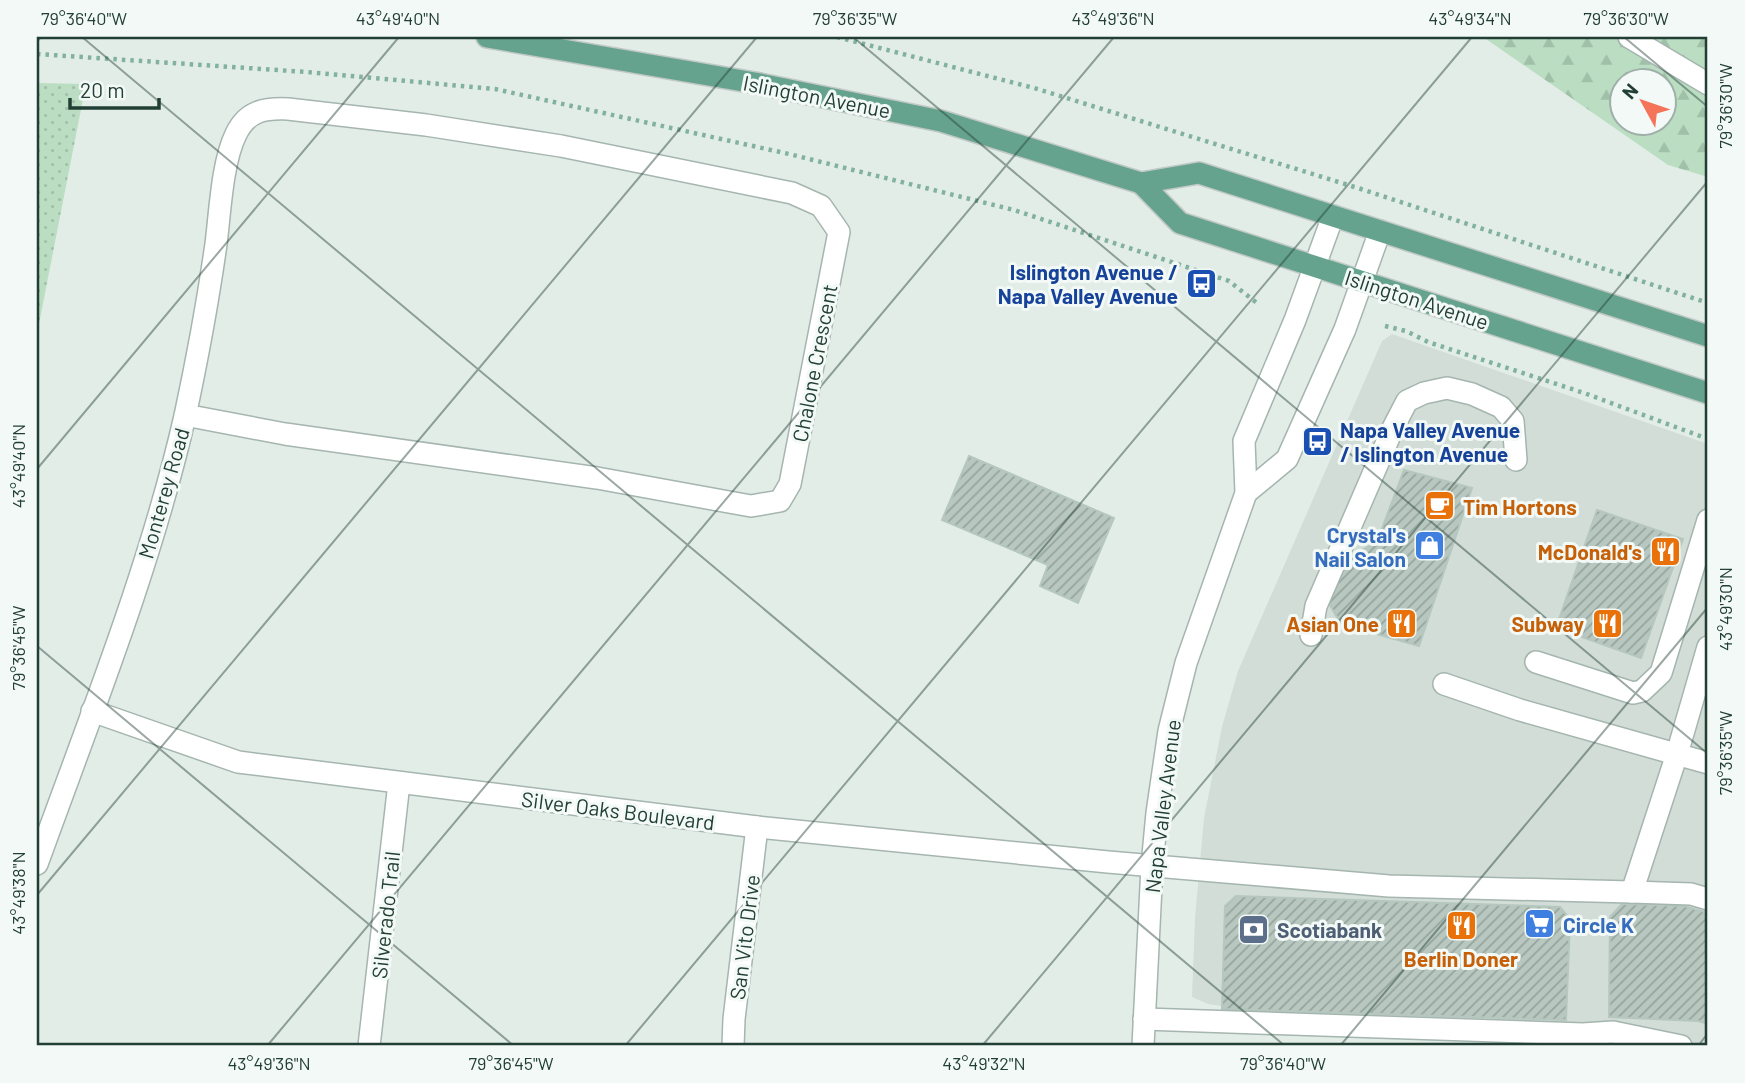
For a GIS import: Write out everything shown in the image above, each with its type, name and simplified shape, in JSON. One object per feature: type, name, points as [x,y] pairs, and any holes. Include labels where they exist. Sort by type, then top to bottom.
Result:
[{"type":"main road","name":"Islington Avenue","points":[[487,37],[755,83],[941,121],[1141,183],[1199,173],[1708,336]]},
{"type":"main road","name":"Islington Avenue","points":[[1141,183],[1180,223],[1708,393]]},
{"type":"street","points":[[1629,37],[1708,84]]},
{"type":"street","name":"Chalone Crescent","points":[[185,415],[298,436],[597,478],[751,506],[779,500],[790,484],[839,232],[821,206],[792,193],[561,146],[426,125],[288,109],[272,108],[251,113]]},
{"type":"street","name":"Monterey Road","points":[[37,864],[158,522],[185,415],[212,269],[228,156],[236,134],[251,113]]},
{"type":"street","name":"Napa Valley Avenue","points":[[1143,1046],[1152,866],[1169,731],[1186,663],[1246,493],[1244,441],[1295,320],[1333,216]]},
{"type":"street","points":[[1246,493],[1287,459],[1349,318],[1380,231]]},
{"type":"street","points":[[1311,635],[1316,606],[1407,401],[1424,393],[1447,388],[1472,394],[1501,407],[1513,421],[1516,460]]},
{"type":"street","points":[[1536,662],[1633,693],[1642,691],[1661,673],[1708,520]]},
{"type":"street","points":[[1632,891],[1677,754],[1708,647]]},
{"type":"street","points":[[1444,684],[1520,710],[1708,763]]},
{"type":"street","name":"Silver Oaks Boulevard","points":[[92,711],[238,762],[757,827],[1152,866],[1389,886],[1632,891],[1691,894],[1708,899]]},
{"type":"street","name":"Silverado Trail","points":[[369,1046],[400,783]]},
{"type":"street","name":"San Vito Drive","points":[[733,1046],[757,827]]},
{"type":"street","points":[[1144,1019],[1583,1034],[1613,1032],[1681,1046]]},
{"type":"path","points":[[837,37],[1034,88],[1361,188],[1708,303]]},
{"type":"path","points":[[1120,245],[1229,281],[1257,303],[1260,302]]},
{"type":"path","points":[[1385,326],[1584,393],[1708,439]]},
{"type":"shaded area","points":[[1392,334],[1708,444],[1708,1046],[1694,1046],[1613,1031],[1583,1034],[1221,1009],[1221,1006],[1192,997],[1195,918],[1204,818],[1222,727],[1238,671],[1382,341]]},
{"type":"green space","points":[[1483,37],[1708,37],[1708,177],[1668,165],[1626,136],[1678,136],[1678,66],[1608,66],[1608,123]]},
{"type":"green space","points":[[37,83],[86,84],[37,334]]},
{"type":"building","points":[[969,456],[1114,518],[1078,603],[1040,586],[1048,565],[942,520]]},
{"type":"building","points":[[1404,470],[1472,488],[1419,646],[1341,624],[1328,602],[1344,560],[1377,542]]},
{"type":"building","points":[[1597,510],[1683,539],[1641,658],[1556,628]]},
{"type":"building","points":[[1236,896],[1560,907],[1570,919],[1566,1020],[1222,1009],[1225,906]]},
{"type":"building","points":[[1622,904],[1684,906],[1708,913],[1708,1024],[1698,1021],[1609,1017],[1610,917]]},
{"type":"place","name":"Islington Avenue / Napa Valley Avenue","points":[[1201,283]]},
{"type":"place","name":"Napa Valley Avenue / Islington Avenue","points":[[1317,441]]},
{"type":"place","name":"Tim Hortons","points":[[1440,506]]},
{"type":"place","name":"Crystal's Nail Salon","points":[[1429,546]]},
{"type":"place","name":"McDonald's","points":[[1665,551]]},
{"type":"place","name":"Asian One","points":[[1402,623]]},
{"type":"place","name":"Subway","points":[[1607,623]]},
{"type":"place","name":"Circle K","points":[[1540,924]]},
{"type":"place","name":"Berlin Doner","points":[[1461,926]]},
{"type":"place","name":"Scotiabank","points":[[1254,929]]}]
